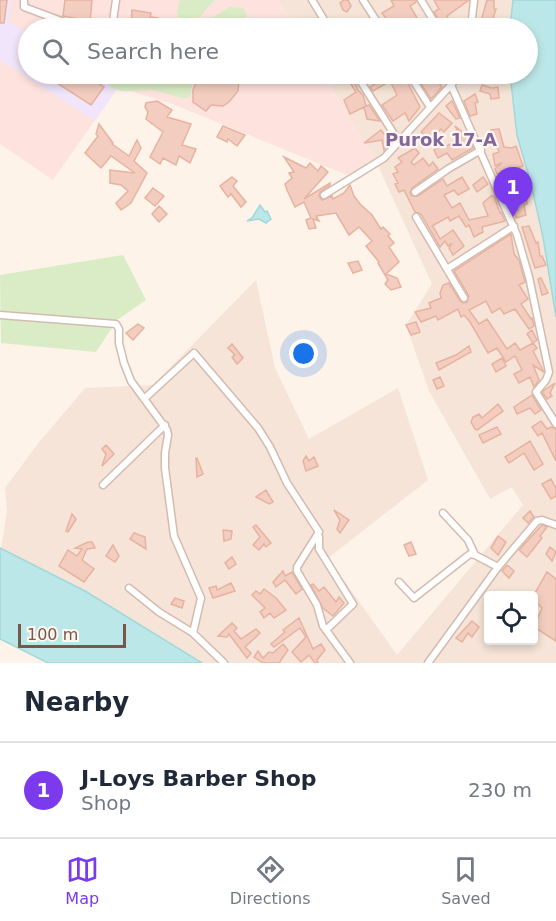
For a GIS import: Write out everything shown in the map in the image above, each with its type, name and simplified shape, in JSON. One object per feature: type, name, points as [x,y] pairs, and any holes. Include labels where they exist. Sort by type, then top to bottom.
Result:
[{"type":"street","points":[[113,18],[116,0]]},
{"type":"street","points":[[312,0],[323,18]]},
{"type":"street","points":[[363,0],[375,18]]},
{"type":"street","points":[[421,0],[432,18]]},
{"type":"street","points":[[472,18],[474,0]]},
{"type":"street","points":[[24,4],[57,18]]},
{"type":"street","points":[[362,84],[399,142]]},
{"type":"street","points":[[415,84],[430,107]]},
{"type":"street","points":[[324,195],[384,158],[452,85],[514,226],[529,277],[549,372],[546,380],[536,392],[556,424]]},
{"type":"street","points":[[415,192],[481,150]]},
{"type":"street","points":[[416,217],[464,298]]},
{"type":"street","points":[[447,269],[514,226]]},
{"type":"street","points":[[0,315],[116,324],[130,381],[165,425],[168,435],[165,468],[174,536],[202,602],[193,633]]},
{"type":"street","points":[[144,399],[194,353],[258,428],[287,483],[316,527],[319,535],[319,549],[353,603],[326,630]]},
{"type":"street","points":[[103,485],[165,425]]},
{"type":"street","points":[[443,513],[468,540],[475,555]]},
{"type":"street","points":[[428,663],[498,567],[537,521],[542,520],[556,525]]},
{"type":"street","points":[[319,535],[296,569],[316,605],[326,630],[350,663]]},
{"type":"street","points":[[399,582],[414,598],[470,554],[498,567]]},
{"type":"street","points":[[129,588],[159,612],[193,633],[224,663]]},
{"type":"shaded area","points":[[0,0],[279,0],[290,18],[18,18],[18,84],[329,84],[375,159],[347,175],[170,103],[118,87],[53,180],[0,144]]},
{"type":"shaded area","points":[[0,0],[11,0],[9,22],[18,28],[18,72],[0,60]]},
{"type":"shaded area","points":[[279,0],[513,0],[511,18],[290,18]]},
{"type":"shaded area","points":[[37,84],[113,84],[118,87],[95,121]]},
{"type":"shaded area","points":[[329,84],[511,84],[512,99],[543,237],[556,317],[556,663],[202,663],[85,591],[1,549],[7,511],[5,488],[37,445],[85,388],[153,385],[256,280],[275,368],[309,439],[398,388],[428,480],[328,558],[397,655],[523,505],[512,487],[490,499],[429,391],[406,325],[432,284],[375,159]]},
{"type":"green space","points":[[180,0],[215,0],[198,18],[179,18],[177,13]]},
{"type":"green space","points":[[230,7],[243,8],[247,16],[246,18],[212,18]]},
{"type":"green space","points":[[193,84],[191,97],[186,98],[153,90],[118,90],[108,85]]},
{"type":"green space","points":[[123,255],[146,300],[117,320],[96,352],[1,343],[0,275]]},
{"type":"water","points":[[513,0],[556,0],[556,317],[543,237],[517,135],[511,84],[538,84],[538,18],[511,18]]},
{"type":"water","points":[[260,205],[271,219],[266,223],[259,219],[247,221],[252,218]]},
{"type":"water","points":[[0,548],[85,591],[202,663],[48,663],[0,639]]},
{"type":"building","points":[[0,0],[7,0],[4,23],[0,23]]},
{"type":"building","points":[[65,0],[92,0],[90,18],[63,16]]},
{"type":"building","points":[[348,0],[351,6],[347,12],[343,10],[340,3]]},
{"type":"building","points":[[391,0],[416,0],[410,6],[417,18],[386,18],[382,13],[394,6]]},
{"type":"building","points":[[434,0],[469,0],[447,16],[448,18],[437,18],[434,12],[439,9]]},
{"type":"building","points":[[487,0],[494,0],[494,9],[496,9],[493,18],[482,18]]},
{"type":"building","points":[[132,10],[151,13],[150,17],[158,18],[132,18]]},
{"type":"building","points":[[58,84],[99,84],[104,87],[91,105]]},
{"type":"building","points":[[196,84],[239,84],[238,91],[229,102],[223,106],[211,105],[206,111],[193,102]]},
{"type":"building","points":[[351,84],[355,84],[363,95],[366,106],[350,114],[344,100],[356,92]]},
{"type":"building","points":[[375,84],[385,84],[373,91],[370,87]]},
{"type":"building","points":[[392,84],[408,84],[420,107],[409,121],[405,113],[393,121],[382,105],[397,95]]},
{"type":"building","points":[[421,84],[441,84],[442,87],[431,99]]},
{"type":"building","points":[[482,85],[498,87],[499,98],[491,99],[490,94],[480,91]]},
{"type":"building","points":[[475,94],[478,102],[475,103],[477,114],[470,116],[464,101]]},
{"type":"building","points":[[157,101],[172,110],[167,117],[191,124],[182,145],[196,149],[190,163],[179,156],[176,165],[163,158],[160,164],[150,157],[163,132],[146,119],[148,112],[145,107],[146,103]]},
{"type":"building","points":[[452,101],[460,118],[456,119],[446,106]]},
{"type":"building","points":[[369,105],[380,121],[367,119],[364,107]]},
{"type":"building","points":[[439,113],[452,123],[444,132],[441,129],[430,141],[421,132]]},
{"type":"building","points":[[99,124],[112,144],[129,156],[137,140],[141,148],[134,161],[147,173],[131,203],[121,210],[116,203],[128,191],[121,185],[110,183],[110,170],[135,173],[111,156],[101,168],[85,153],[98,136],[96,134]]},
{"type":"building","points":[[223,126],[245,135],[237,146],[228,139],[227,142],[217,137]]},
{"type":"building","points":[[455,126],[466,133],[473,148],[452,160],[447,153],[438,158],[434,150],[443,143],[447,146],[461,137]]},
{"type":"building","points":[[499,129],[504,147],[516,146],[523,166],[497,174],[495,169],[502,163],[495,166],[493,154],[499,152],[491,130]]},
{"type":"building","points":[[381,130],[390,141],[384,150],[382,140],[364,143]]},
{"type":"building","points":[[415,148],[419,153],[411,162],[414,165],[423,158],[429,166],[433,162],[438,169],[412,188],[410,193],[412,196],[418,196],[443,179],[447,186],[462,177],[469,189],[458,195],[454,190],[444,195],[452,208],[460,203],[469,220],[488,216],[483,203],[494,196],[505,221],[482,227],[483,232],[474,237],[469,225],[466,227],[459,216],[450,221],[448,217],[432,226],[440,239],[453,230],[464,246],[453,255],[449,248],[452,243],[448,246],[445,241],[440,247],[421,214],[415,212],[404,190],[399,192],[395,184],[398,183],[393,174],[398,172],[395,167],[402,162],[398,158]]},
{"type":"building","points":[[284,157],[306,168],[310,163],[318,171],[321,166],[328,172],[304,199],[330,183],[320,192],[319,196],[322,200],[332,196],[333,199],[344,193],[350,185],[360,204],[372,215],[381,229],[383,227],[390,234],[388,236],[394,243],[389,247],[399,262],[386,274],[397,278],[401,287],[391,290],[385,284],[388,280],[379,262],[366,246],[372,241],[359,227],[349,235],[336,213],[316,216],[319,221],[313,219],[316,228],[309,229],[306,220],[311,218],[304,202],[295,207],[287,190],[285,184],[292,178],[289,173],[294,172]]},
{"type":"building","points":[[232,177],[237,181],[233,186],[246,202],[241,207],[231,194],[228,197],[220,186]]},
{"type":"building","points":[[483,177],[488,184],[477,192],[473,185]]},
{"type":"building","points":[[525,184],[526,215],[516,218],[514,211],[518,210],[515,198],[512,199],[511,189]]},
{"type":"building","points":[[153,188],[164,196],[155,206],[145,198]]},
{"type":"building","points":[[159,206],[167,214],[159,222],[152,214]]},
{"type":"building","points":[[529,226],[536,243],[538,242],[540,256],[546,265],[535,268],[522,227]]},
{"type":"building","points":[[511,234],[514,254],[519,260],[525,282],[519,285],[528,299],[521,304],[532,318],[534,326],[529,329],[515,309],[504,314],[500,308],[492,313],[486,301],[469,310],[479,324],[487,319],[507,349],[515,343],[520,350],[533,343],[537,348],[533,351],[544,372],[533,365],[539,380],[534,387],[530,377],[519,383],[514,374],[522,370],[515,356],[506,362],[497,348],[488,353],[470,322],[464,315],[461,317],[458,309],[438,320],[436,316],[421,322],[415,312],[431,308],[429,303],[441,298],[443,285],[449,283],[460,301],[467,302],[469,296],[454,271]]},
{"type":"building","points":[[358,261],[362,270],[353,273],[348,263]]},
{"type":"building","points":[[541,278],[548,293],[542,295],[538,279]]},
{"type":"building","points":[[416,322],[420,332],[411,335],[406,325]]},
{"type":"building","points":[[138,324],[144,328],[133,340],[126,333]]},
{"type":"building","points":[[532,330],[537,340],[533,343],[527,334]]},
{"type":"building","points":[[232,344],[243,358],[237,364],[232,357],[235,355],[228,348]]},
{"type":"building","points":[[469,346],[471,352],[439,370],[436,363],[456,355]]},
{"type":"building","points":[[502,358],[506,366],[496,372],[492,364]]},
{"type":"building","points":[[440,377],[444,386],[437,389],[433,380]]},
{"type":"building","points":[[555,383],[550,393],[552,396],[547,399],[542,392]]},
{"type":"building","points":[[532,395],[541,410],[535,414],[530,408],[517,414],[514,407]]},
{"type":"building","points":[[498,404],[503,411],[477,430],[475,429],[471,422],[473,417],[479,414],[482,418]]},
{"type":"building","points":[[541,421],[547,429],[551,427],[556,429],[556,461],[542,433],[538,436],[532,427]]},
{"type":"building","points":[[497,427],[501,434],[483,443],[479,435]]},
{"type":"building","points":[[530,441],[543,464],[534,470],[524,453],[509,463],[505,457]]},
{"type":"building","points":[[106,445],[114,454],[102,466],[106,454],[102,449]]},
{"type":"building","points":[[306,456],[309,461],[314,457],[318,466],[306,471],[303,461]]},
{"type":"building","points":[[196,458],[203,474],[197,477]]},
{"type":"building","points":[[551,479],[556,488],[556,496],[551,499],[542,484]]},
{"type":"building","points":[[266,490],[273,502],[269,504],[256,497]]},
{"type":"building","points":[[334,510],[349,520],[340,533],[337,529],[340,520]]},
{"type":"building","points":[[530,511],[534,517],[528,523],[523,518]]},
{"type":"building","points":[[72,514],[76,519],[68,532],[66,531]]},
{"type":"building","points":[[256,525],[271,543],[266,547],[264,544],[259,550],[253,545],[260,537],[253,527]]},
{"type":"building","points":[[542,525],[547,527],[540,536],[542,538],[527,557],[519,550]]},
{"type":"building","points":[[223,530],[232,531],[231,539],[224,541]]},
{"type":"building","points":[[134,533],[145,537],[146,549],[130,539]]},
{"type":"building","points":[[498,536],[506,542],[498,555],[491,548]]},
{"type":"building","points":[[92,542],[95,548],[87,549],[82,560],[94,569],[84,582],[59,566],[68,550],[77,556],[82,549],[75,548]]},
{"type":"building","points":[[411,542],[416,554],[409,556],[404,545]]},
{"type":"building","points":[[113,545],[119,556],[115,562],[106,556]]},
{"type":"building","points":[[550,547],[556,552],[552,561],[546,554]]},
{"type":"building","points":[[232,557],[236,564],[229,569],[225,563]]},
{"type":"building","points":[[507,565],[514,571],[509,578],[502,571]]},
{"type":"building","points":[[283,571],[285,576],[292,572],[302,589],[296,594],[285,580],[276,587],[273,582]]},
{"type":"building","points":[[547,572],[556,579],[556,641],[538,630],[538,618],[542,608],[538,604],[536,591]]},
{"type":"building","points":[[231,583],[235,591],[213,598],[209,588],[216,586],[217,590]]},
{"type":"building","points":[[313,584],[319,591],[324,587],[336,602],[339,597],[344,603],[333,616],[323,608],[311,585]]},
{"type":"building","points":[[264,589],[286,610],[274,618],[270,613],[264,618],[260,612],[265,608],[252,595],[256,591],[260,594]]},
{"type":"building","points":[[175,598],[184,601],[182,608],[171,604]]},
{"type":"building","points":[[299,618],[313,649],[321,644],[325,650],[317,660],[318,663],[315,663],[309,655],[301,662],[292,652],[306,637],[300,628],[274,647],[271,644],[285,632],[283,630]]},
{"type":"building","points":[[472,621],[479,627],[472,637],[468,633],[462,642],[456,638]]},
{"type":"building","points":[[232,623],[237,628],[234,631],[241,639],[256,629],[260,633],[245,647],[251,653],[247,658],[229,634],[227,637],[218,636]]},
{"type":"building","points":[[283,644],[288,650],[279,663],[263,663],[254,657],[258,651],[263,658]]},
{"type":"place","name":"J-Loys Barber Shop","points":[[513,217]]},
{"type":"district","name":"Purok 17-A","points":[[441,140]]}]
